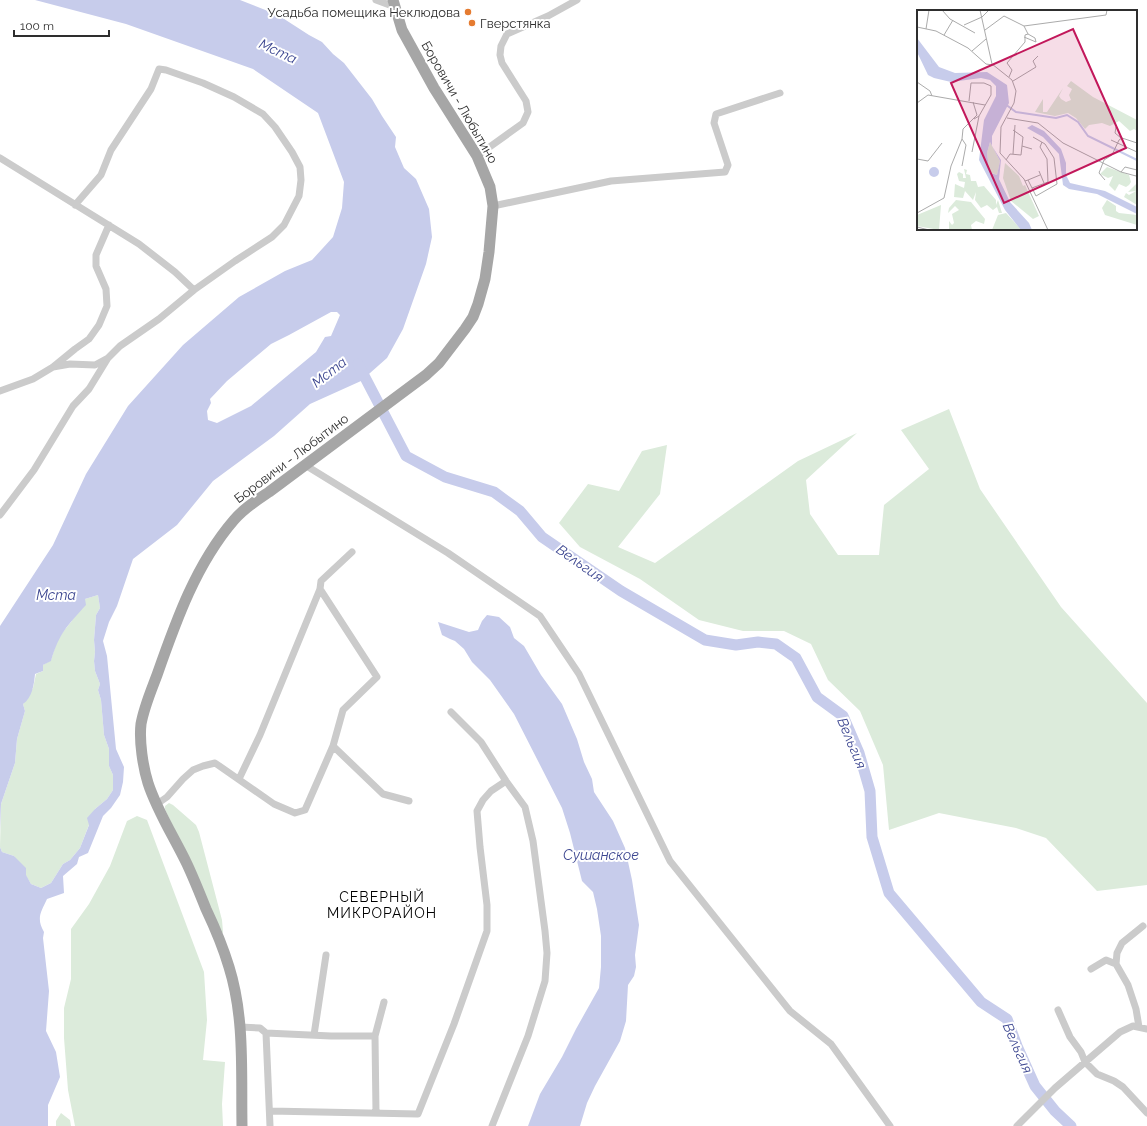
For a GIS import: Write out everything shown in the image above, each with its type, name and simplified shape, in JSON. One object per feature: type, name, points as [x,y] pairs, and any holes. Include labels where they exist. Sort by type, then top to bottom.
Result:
[{"type":"main road","name":"Боровичи - Любытино","points":[[242,1126],[239,1008],[234,986],[219,936],[187,865],[158,808],[148,782],[143,761],[141,725],[178,618],[195,580],[218,541],[235,519],[251,504],[417,382],[439,363],[465,329],[478,304],[485,279],[489,252],[493,206],[490,187],[477,156],[438,94],[402,30],[394,4]]},
{"type":"street","points":[[376,0],[394,4]]},
{"type":"street","points":[[477,156],[523,123],[528,112],[526,101],[502,63],[500,55],[507,34],[548,16],[577,0]]},
{"type":"street","points":[[0,515],[34,470],[73,406],[89,389],[108,358],[120,346],[159,319],[194,290],[272,237],[284,224],[299,196],[301,180],[300,167],[275,127],[263,114],[234,97],[203,83],[166,70],[158,69],[152,89],[111,150],[100,175],[75,205]]},
{"type":"street","points":[[493,206],[611,181],[725,172],[728,165],[714,123],[716,114],[780,93]]},
{"type":"street","points":[[0,158],[138,244],[194,290]]},
{"type":"street","points":[[0,391],[33,379],[53,367],[89,339],[99,325],[106,306],[106,289],[96,266],[96,254],[109,225]]},
{"type":"street","points":[[53,367],[70,364],[95,365],[108,358]]},
{"type":"street","points":[[306,465],[448,553],[540,616],[579,674],[670,861],[790,1010],[831,1044],[890,1126]]},
{"type":"street","points":[[240,779],[260,735],[320,589],[321,581],[352,552]]},
{"type":"street","points":[[158,808],[182,779],[193,770],[215,763],[274,804],[295,813],[305,810],[333,746],[343,710],[377,677],[320,589]]},
{"type":"street","points":[[452,712],[481,742],[525,807],[533,841],[547,953],[545,981],[528,1036],[492,1126]]},
{"type":"street","points":[[333,746],[383,794],[409,801]]},
{"type":"street","points":[[270,1111],[418,1114],[454,1024],[488,930],[487,906],[477,811],[483,800],[491,791],[506,781]]},
{"type":"street","points":[[1139,1027],[1136,1009],[1128,986],[1116,964],[1117,953],[1122,943],[1143,926]]},
{"type":"street","points":[[314,1035],[326,955]]},
{"type":"street","points":[[1091,969],[1106,960],[1116,964]]},
{"type":"street","points":[[376,1113],[375,1036],[384,1002]]},
{"type":"street","points":[[1058,1010],[1070,1036],[1081,1052],[1085,1062],[1097,1074],[1114,1081],[1122,1087],[1147,1113]]},
{"type":"street","points":[[1018,1126],[1055,1088],[1120,1032],[1133,1026],[1147,1029]]},
{"type":"street","points":[[240,1027],[260,1028],[266,1033],[375,1036]]},
{"type":"street","points":[[266,1033],[270,1126]]},
{"type":"green space","points":[[949,409],[980,489],[1061,607],[1147,703],[1147,885],[1097,891],[1046,838],[1016,828],[939,813],[889,830],[883,765],[860,711],[828,680],[811,644],[784,631],[743,631],[699,620],[640,579],[580,547],[559,523],[588,484],[619,491],[642,451],[667,445],[660,494],[618,547],[655,563],[798,461],[857,433],[806,480],[810,514],[838,555],[879,555],[884,505],[929,469],[901,430]]},
{"type":"green space","points":[[98,595],[100,608],[96,615],[94,661],[95,671],[100,684],[98,690],[101,700],[104,735],[109,749],[109,766],[113,775],[113,790],[107,799],[95,809],[80,848],[70,860],[63,864],[51,883],[41,888],[31,884],[14,856],[2,852],[0,847],[1,804],[15,763],[17,739],[25,711],[23,704],[33,688],[36,674],[43,671],[43,665],[51,660],[56,644],[62,633],[71,622],[85,599]]},
{"type":"green space","points":[[169,803],[196,825],[199,832],[222,920],[223,932],[221,935],[165,809],[165,806]]},
{"type":"green space","points":[[137,816],[147,820],[204,972],[207,1020],[203,1060],[225,1062],[222,1104],[223,1126],[75,1126],[68,1090],[64,1038],[64,1008],[71,979],[71,929],[89,904],[110,866],[127,821]]},
{"type":"green space","points":[[61,1113],[70,1120],[71,1126],[56,1126],[56,1121]]},
{"type":"water","name":"Мста","points":[[35,0],[240,0],[278,15],[322,42],[344,63],[372,99],[396,137],[395,147],[404,168],[416,179],[429,209],[432,237],[426,264],[403,329],[387,358],[361,381],[310,404],[274,436],[213,481],[177,525],[133,559],[103,641],[107,656],[116,749],[124,767],[120,795],[103,816],[88,853],[79,857],[77,864],[63,876],[64,893],[47,899],[40,915],[40,923],[44,932],[43,938],[49,991],[46,1031],[56,1052],[60,1077],[48,1105],[48,1126],[0,1126],[0,847],[2,852],[14,856],[26,868],[26,875],[31,884],[41,888],[51,883],[63,864],[70,860],[80,848],[89,825],[87,818],[107,799],[113,790],[113,775],[109,766],[109,749],[104,735],[101,700],[98,690],[100,684],[95,671],[94,661],[96,615],[100,608],[98,595],[85,599],[86,605],[69,624],[61,636],[51,661],[43,665],[43,671],[35,674],[33,687],[29,698],[23,704],[25,711],[17,739],[15,763],[1,804],[0,831],[0,626],[53,545],[86,474],[128,406],[183,345],[239,297],[285,271],[312,260],[333,237],[342,208],[344,182],[318,113],[253,69],[126,24]],"holes":[[[331,312],[337,312],[340,315],[331,336],[325,337],[316,352],[251,406],[217,423],[208,420],[207,411],[211,403],[210,399],[227,381],[271,344]]]},
{"type":"water","name":"Сушанское","points":[[487,615],[499,617],[510,627],[514,638],[524,646],[541,675],[562,704],[592,779],[594,792],[613,821],[625,848],[632,880],[639,925],[635,955],[636,967],[634,976],[628,985],[626,1021],[620,1041],[587,1103],[580,1126],[528,1126],[540,1094],[562,1057],[599,988],[601,936],[597,909],[593,892],[582,881],[562,808],[514,714],[490,680],[472,662],[464,649],[455,641],[442,635],[438,622],[469,632],[478,630],[482,621]]},
{"type":"waterway","name":"Вельгия","points":[[358,364],[406,456],[445,477],[494,492],[520,511],[542,537],[621,591],[705,640],[736,645],[758,642],[776,644],[796,658],[817,697],[843,716],[859,753],[870,791],[872,837],[889,893],[981,1002],[1007,1019],[1035,1086],[1055,1111],[1071,1126]]},
{"type":"place","name":"Усадьба помещика Неклюдова","points":[[468,12]]},
{"type":"place","name":"Гверстянка","points":[[472,23]]},
{"type":"district","name":"СЕВЕРНЫЙ МИКРОРАЙОН","points":[[382,906]]}]
